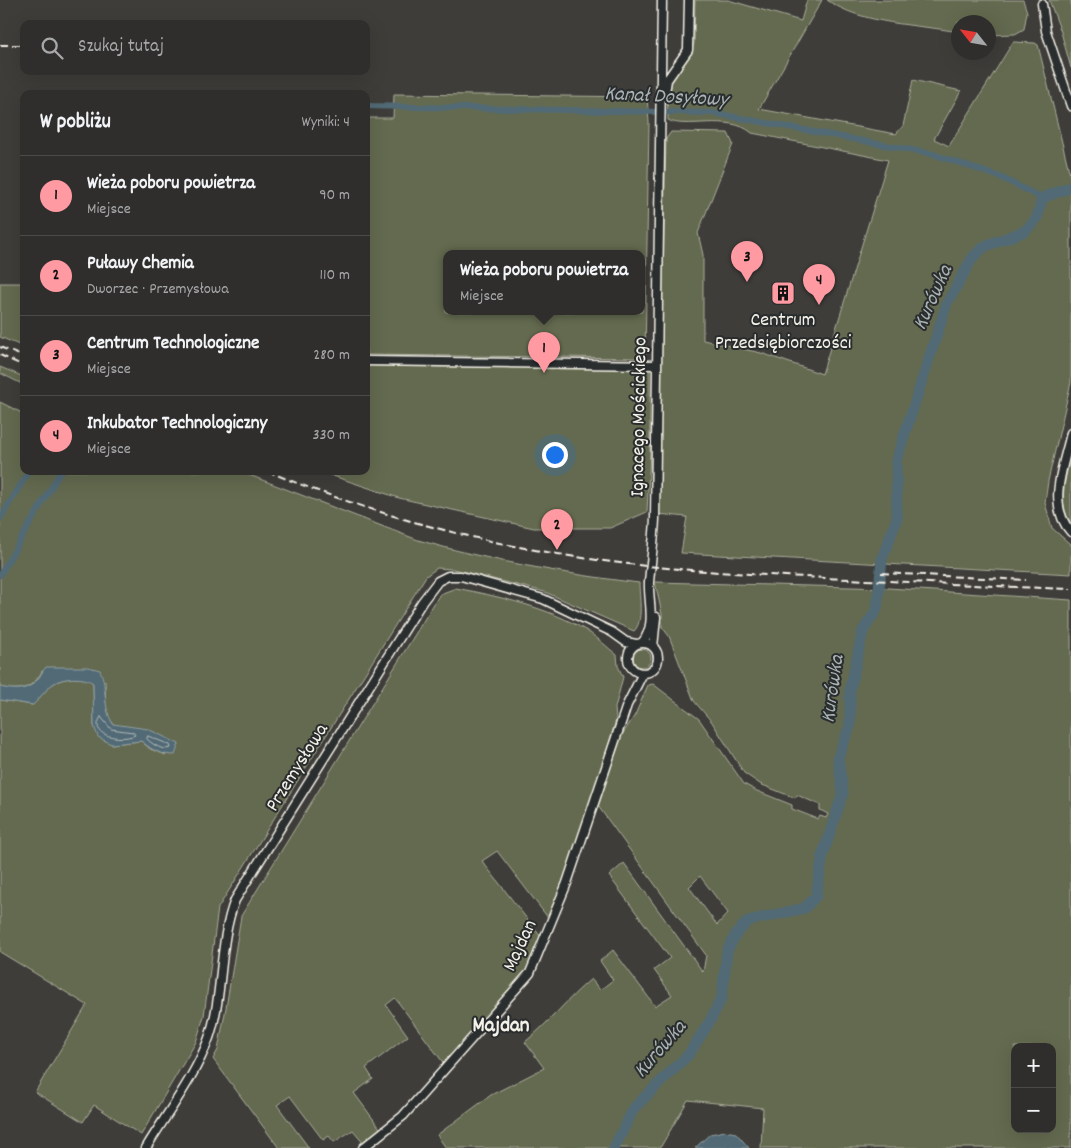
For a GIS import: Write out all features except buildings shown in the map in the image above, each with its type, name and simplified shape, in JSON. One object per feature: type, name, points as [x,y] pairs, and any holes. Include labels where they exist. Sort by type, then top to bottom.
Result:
[{"type":"street","name":"Ignacego Mościckiego","points":[[653,647],[656,618],[652,606],[649,583],[655,519],[656,365],[662,120],[662,0]]},
{"type":"street","name":"Ignacego Mościckiego","points":[[662,102],[666,84],[688,50],[689,0]]},
{"type":"street","points":[[1041,2],[1071,106]]},
{"type":"street","points":[[661,62],[666,68],[675,69]]},
{"type":"street","points":[[370,360],[656,365]]},
{"type":"street","points":[[1071,433],[1058,502],[1062,519],[1071,532]]},
{"type":"street","name":"Przemysłowa","points":[[146,1148],[200,1060],[209,1038],[213,1023],[224,933],[235,900],[432,587],[445,577],[461,576],[543,599],[626,642],[639,644]]},
{"type":"street","name":"Ignacego Mościckiego","points":[[639,644],[648,634],[652,606]]},
{"type":"street","name":"Przemysłowa","points":[[605,630],[623,646],[628,655]]},
{"type":"street","points":[[639,644],[653,647],[658,657],[652,669],[643,673],[631,668],[628,655],[639,644]]},
{"type":"street","name":"Majdan","points":[[362,1148],[403,1116],[530,973],[570,874],[627,705],[632,680],[631,668]]},
{"type":"street","name":"Majdan","points":[[627,705],[643,673]]},
{"type":"green space","points":[[695,0],[728,0],[801,21],[807,0],[822,0],[759,109],[896,134],[903,126],[913,80],[961,91],[934,139],[949,146],[1013,42],[1035,43],[1038,45],[1071,179],[1071,382],[1048,481],[1045,503],[1052,528],[1071,545],[1071,574],[681,553],[687,517],[658,514],[666,139],[671,132],[728,133],[733,144],[698,233],[703,255],[703,340],[761,353],[822,374],[888,160],[752,133],[732,124],[676,123],[668,120],[667,91],[670,82],[691,54],[694,43]]},
{"type":"green space","points":[[827,0],[1023,0],[1027,12],[1024,29],[1015,34],[996,35],[996,15],[951,15],[951,31],[873,19],[841,8]]},
{"type":"green space","points":[[1049,0],[1071,0],[1071,68],[1061,32]]},
{"type":"green space","points":[[394,94],[647,97],[649,122],[645,358],[370,355],[370,118],[393,118]]},
{"type":"green space","points":[[0,283],[20,283],[20,345],[0,337]]},
{"type":"green space","points":[[370,366],[650,368],[650,451],[647,512],[610,528],[534,528],[399,498],[330,475],[370,475]]},
{"type":"green space","points":[[0,367],[20,375],[20,383],[0,373]]},
{"type":"green space","points":[[0,402],[20,412],[20,475],[249,475],[418,540],[528,566],[639,583],[640,615],[639,622],[634,631],[545,592],[453,569],[437,568],[426,576],[218,908],[204,1016],[196,1042],[141,1135],[94,1105],[83,1122],[35,1092],[87,1005],[0,952],[0,700],[33,705],[48,688],[57,682],[73,678],[89,680],[93,682],[94,726],[111,744],[141,741],[150,749],[166,755],[113,724],[106,714],[105,681],[42,671],[34,682],[25,688],[0,687]]},
{"type":"green space","points":[[1071,455],[1071,523],[1064,507],[1064,490]]},
{"type":"green space","points":[[655,582],[888,588],[1071,600],[1071,1148],[761,1148],[763,1108],[688,1100],[660,1148],[446,1148],[437,1135],[491,1095],[544,1068],[525,1042],[591,979],[600,990],[613,980],[600,961],[613,950],[655,1006],[672,995],[654,970],[670,958],[609,876],[624,863],[703,972],[706,955],[598,806],[622,735],[635,715],[648,685],[653,684],[699,719],[744,784],[792,805],[792,809],[818,819],[820,816],[826,818],[828,814],[820,810],[820,805],[797,795],[795,798],[760,784],[744,773],[712,722],[694,701],[669,636],[662,627],[662,614]],"holes":[[[700,876],[728,913],[717,925],[689,887]]]},
{"type":"green space","points":[[456,588],[507,599],[556,615],[587,631],[617,655],[618,666],[623,677],[615,708],[616,720],[586,818],[549,919],[497,851],[482,861],[541,937],[528,972],[445,1065],[395,998],[386,1005],[408,1036],[366,1068],[373,1079],[354,1093],[382,1131],[365,1144],[353,1130],[334,1142],[329,1136],[323,1140],[290,1096],[277,1105],[309,1148],[279,1148],[213,1059],[218,1050],[241,916],[440,594]]},
{"type":"green space","points":[[642,649],[648,652],[651,658],[648,664],[642,667],[636,664],[633,658],[636,652]]},
{"type":"water","points":[[46,667],[88,667],[100,670],[104,684],[107,711],[113,724],[148,729],[179,744],[175,755],[157,751],[141,741],[111,744],[98,737],[94,726],[93,683],[85,679],[68,679],[53,684],[33,705],[0,700],[0,687],[15,689],[29,687]]},
{"type":"water","points":[[725,1131],[736,1133],[749,1148],[695,1148],[710,1134]]},
{"type":"waterway","name":"Kanał Dosyłowy","points":[[370,106],[713,113],[933,154],[1000,177],[1042,198]]},
{"type":"waterway","name":"Kurówka","points":[[614,1148],[634,1108],[689,1054],[710,1021],[722,997],[727,951],[736,934],[748,921],[805,908],[816,896],[823,854],[843,793],[838,757],[850,726],[850,689],[863,631],[877,609],[882,559],[897,518],[896,461],[947,303],[973,257],[985,246],[1025,231],[1037,218],[1042,198],[1071,187]]},
{"type":"waterway","points":[[0,519],[27,475]]},
{"type":"waterway","name":"Kanał Dosyłowy","points":[[0,575],[59,475]]},
{"type":"railway","points":[[0,45],[20,45]]},
{"type":"railway","points":[[0,347],[20,355]]},
{"type":"railway","points":[[0,355],[20,364]]},
{"type":"railway","points":[[277,475],[383,513],[462,535],[583,558],[665,568],[721,572],[1071,589]]},
{"type":"railway","points":[[881,573],[1026,580]]},
{"type":"place","name":"Centrum Technologiczne","points":[[747,282]]},
{"type":"place","name":"Centrum Przedsiębiorczości","points":[[783,293]]},
{"type":"place","name":"Inkubator Technologiczny","points":[[819,305]]},
{"type":"place","name":"Wieża poboru powietrza","points":[[544,373]]},
{"type":"place","name":"Puławy Chemia","points":[[557,550]]},
{"type":"district","name":"Majdan","points":[[501,1027]]}]
